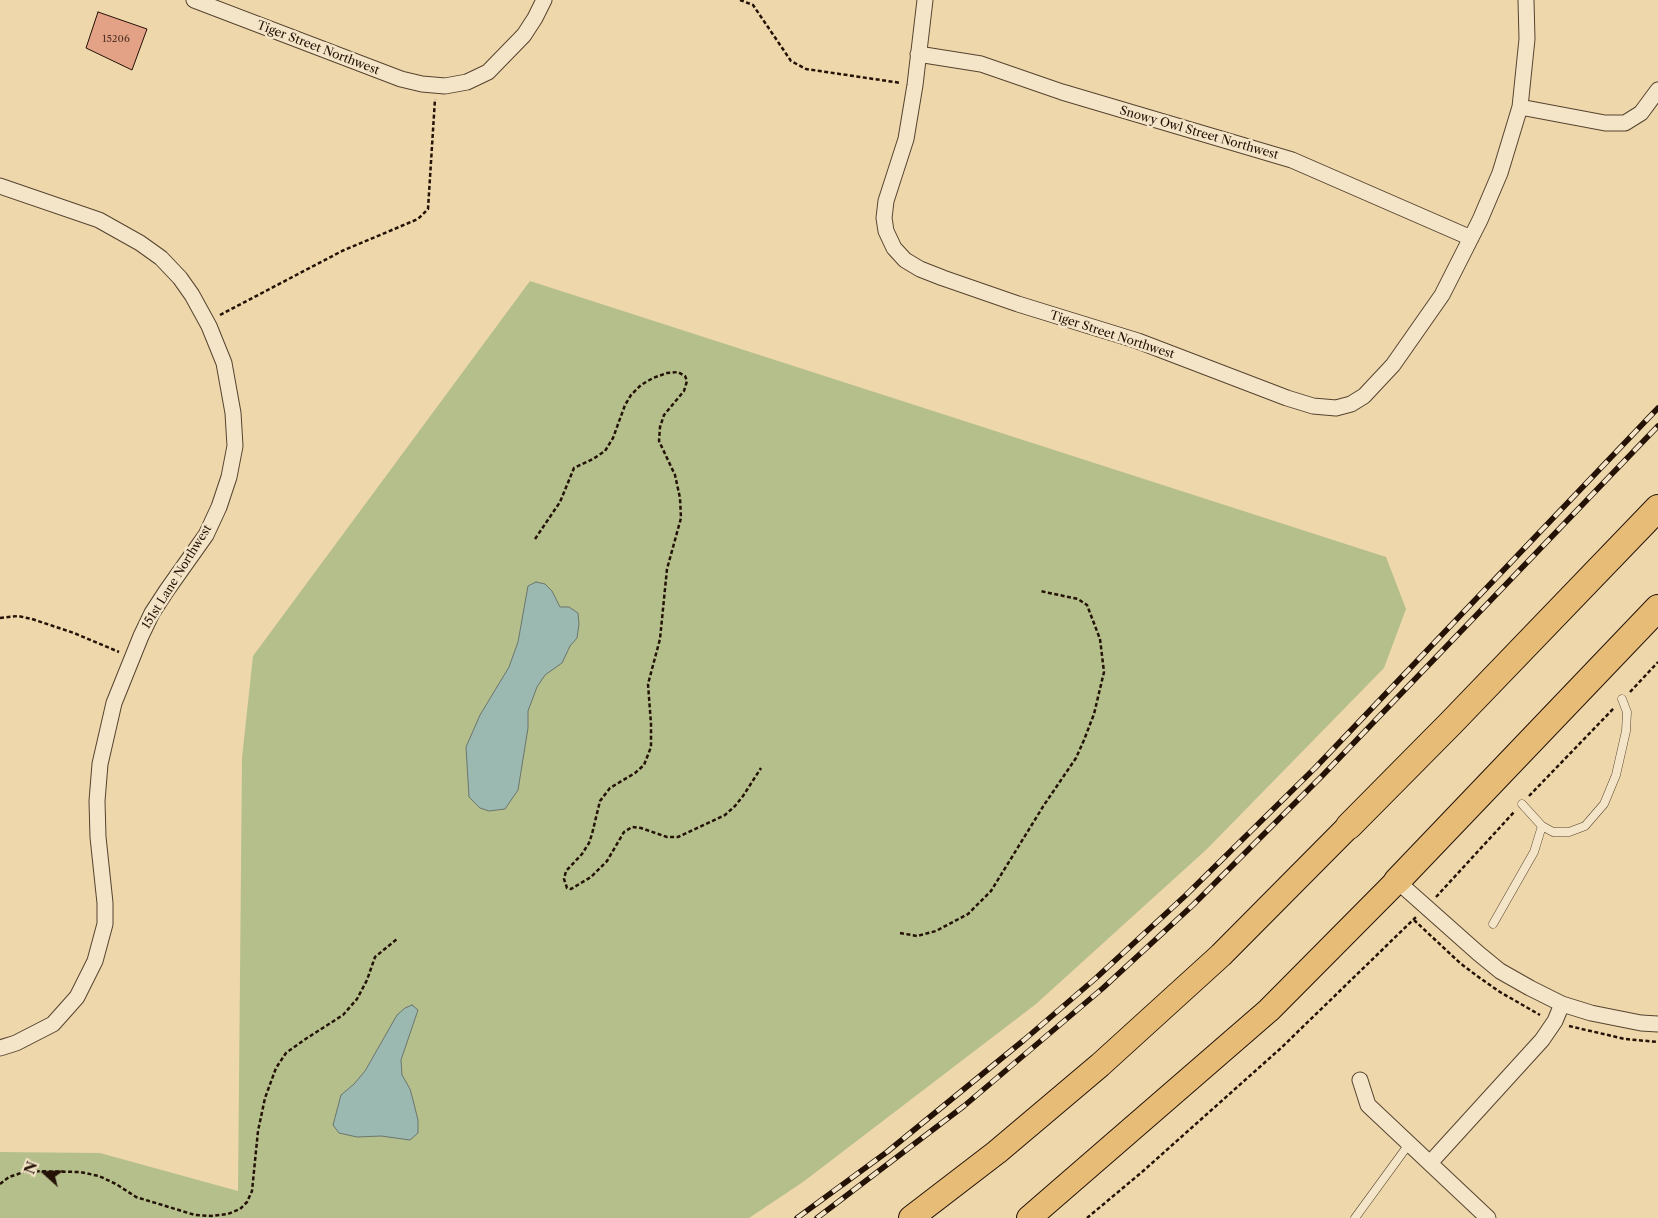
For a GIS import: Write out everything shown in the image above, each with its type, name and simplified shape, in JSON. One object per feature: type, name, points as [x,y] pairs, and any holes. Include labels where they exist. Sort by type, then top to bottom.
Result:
[{"type":"highway","points":[[911,1218],[997,1152],[1100,1065],[1221,955],[1451,723],[1658,508]]},
{"type":"highway","points":[[1029,1218],[1269,1010],[1397,880],[1658,608]]},
{"type":"street","name":"Tiger Street Northwest","points":[[194,0],[401,79],[440,85]]},
{"type":"street","points":[[440,85],[467,82],[488,72],[524,35],[544,0]]},
{"type":"street","points":[[915,85],[925,0]]},
{"type":"street","points":[[1471,238],[1500,173],[1520,106],[1527,38],[1526,0]]},
{"type":"street","name":"Snowy Owl Street Northwest","points":[[918,54],[980,64],[1062,92],[1292,160],[1471,238]]},
{"type":"street","name":"Tiger Street Northwest","points":[[915,85],[906,139],[886,201],[884,218],[886,231],[894,248],[905,260],[920,269],[943,278],[1018,304],[1138,341],[1287,398],[1313,406],[1336,408],[1351,404],[1364,396],[1393,365],[1442,295],[1471,238]]},
{"type":"street","points":[[1520,106],[1605,123],[1625,123],[1641,113],[1658,90]]},
{"type":"street","name":"151st Lane Northwest","points":[[0,186],[99,220],[140,243],[161,258],[180,278],[208,324],[224,363],[233,413],[235,446],[229,476],[219,507],[206,535],[152,613],[114,703],[100,764],[97,801],[105,924],[98,952],[77,997],[53,1024],[16,1043],[0,1048]]},
{"type":"street","points":[[1397,880],[1461,939],[1500,971],[1530,988],[1562,1004],[1591,1013],[1615,1019],[1658,1024]]},
{"type":"street","points":[[1430,1163],[1542,1040],[1555,1021],[1562,1004]]},
{"type":"street","points":[[1360,1080],[1368,1106],[1488,1218]]},
{"type":"lane","points":[[1522,804],[1542,826],[1553,832],[1570,832],[1585,826],[1604,804],[1616,776],[1626,731],[1627,712],[1622,699]]},
{"type":"lane","points":[[1493,924],[1534,852],[1542,826]]},
{"type":"lane","points":[[1355,1218],[1409,1144]]},
{"type":"path","points":[[740,0],[753,5],[791,61],[806,69],[915,85]]},
{"type":"path","points":[[208,324],[342,251],[418,219],[428,209],[440,85]]},
{"type":"path","points":[[535,539],[560,502],[574,468],[605,451],[613,438],[624,405],[631,395],[647,382],[668,373],[678,372],[685,376],[687,381],[684,391],[664,415],[660,427],[659,441],[675,475],[680,498],[681,518],[666,569],[660,639],[648,684],[651,747],[644,765],[635,773],[610,788],[600,801],[589,843],[582,854],[566,871],[564,879],[567,888],[571,889],[591,878],[607,861],[624,832],[632,827],[641,828],[667,837],[678,837],[724,815],[743,796],[761,768]]},
{"type":"path","points":[[900,933],[917,936],[936,931],[968,914],[991,891],[1044,805],[1076,758],[1084,740],[1094,714],[1104,672],[1100,639],[1086,605],[1078,599],[1040,591]]},
{"type":"path","points":[[0,618],[18,616],[32,619],[74,633],[132,658]]},
{"type":"path","points":[[1436,897],[1658,662]]},
{"type":"path","points":[[1087,1218],[1142,1172],[1281,1048],[1414,920]]},
{"type":"path","points":[[0,1184],[9,1177],[27,1171],[80,1172],[99,1176],[136,1197],[195,1215],[228,1214],[240,1209],[248,1202],[252,1191],[258,1131],[265,1098],[276,1068],[286,1053],[343,1015],[357,999],[375,957],[397,939]]},
{"type":"path","points":[[1566,1026],[1625,1039],[1658,1042]]},
{"type":"green space","points":[[530,281],[1386,557],[1406,609],[1384,668],[1207,849],[1036,1004],[803,1182],[749,1218],[0,1218],[0,1152],[100,1153],[238,1191],[242,758],[253,656]]},
{"type":"water","points":[[536,582],[545,584],[552,591],[560,607],[569,607],[578,613],[577,638],[570,646],[562,663],[545,675],[537,687],[528,711],[528,728],[518,790],[505,809],[489,811],[480,808],[469,797],[466,747],[480,715],[509,667],[518,642],[528,586]]},
{"type":"water","points":[[412,1005],[418,1010],[401,1060],[402,1075],[410,1089],[418,1120],[418,1133],[410,1140],[381,1136],[357,1137],[339,1133],[333,1125],[341,1095],[365,1071],[397,1015]]},
{"type":"building","points":[[98,12],[147,29],[132,70],[86,48]]},
{"type":"railway","points":[[797,1218],[887,1152],[1024,1040],[1096,978],[1185,896],[1315,768],[1658,408]]},
{"type":"railway","points":[[817,1218],[964,1106],[1103,988],[1193,905],[1323,775],[1658,426]]}]
